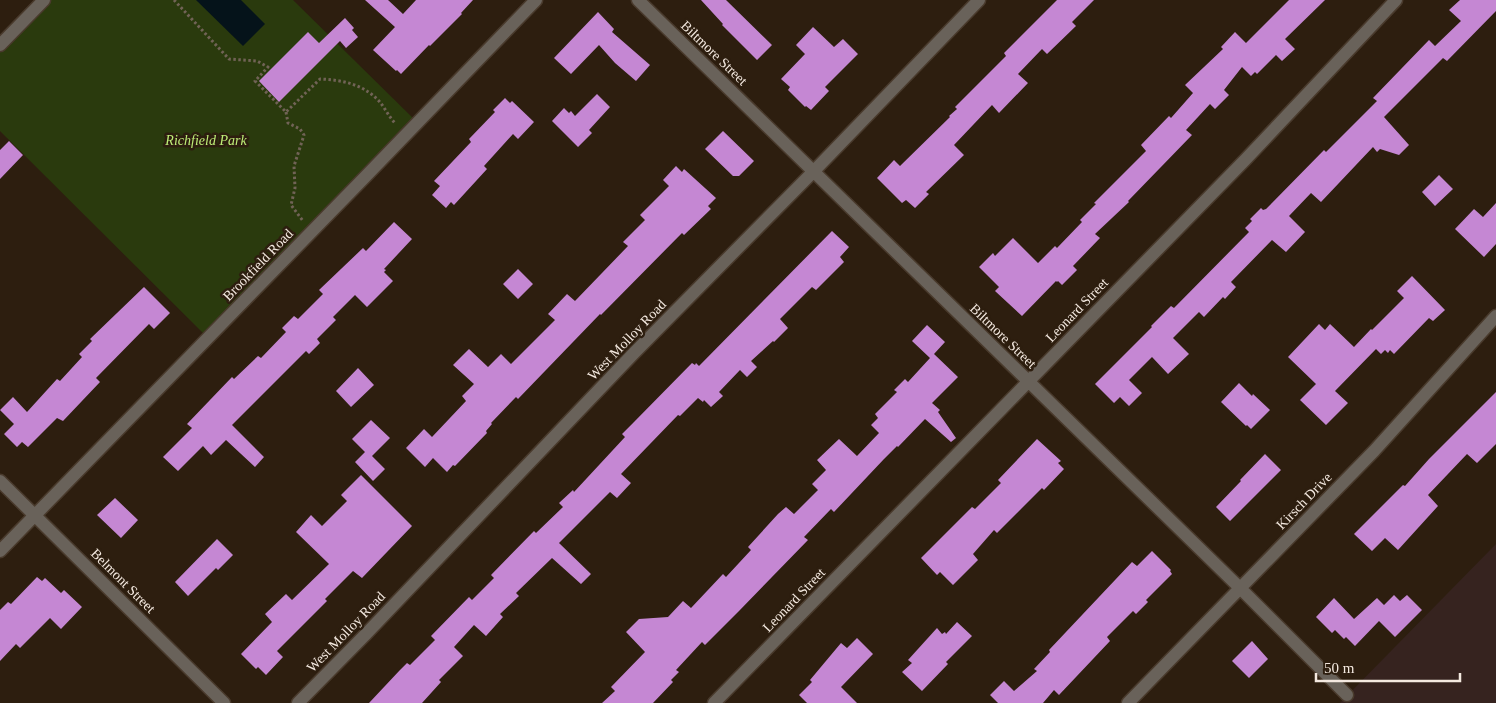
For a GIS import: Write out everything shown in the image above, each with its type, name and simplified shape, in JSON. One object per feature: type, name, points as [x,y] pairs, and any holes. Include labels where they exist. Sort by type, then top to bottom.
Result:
[{"type":"street","points":[[0,45],[44,0]]},
{"type":"street","name":"Brookfield Road","points":[[0,551],[536,0]]},
{"type":"street","name":"Biltmore Street","points":[[638,0],[1240,588],[1347,695]]},
{"type":"street","name":"West Molloy Road","points":[[298,703],[634,353],[814,172],[979,0]]},
{"type":"street","name":"Leonard Street","points":[[714,703],[1245,160],[1396,0]]},
{"type":"street","name":"Kirsch Drive","points":[[1128,703],[1374,451],[1496,316]]},
{"type":"street","name":"Belmont Street","points":[[0,481],[224,703]]},
{"type":"path","points":[[174,0],[229,59],[257,61],[268,67],[255,81],[286,112],[288,123],[300,129],[304,135],[294,166],[296,188],[291,205],[312,232]]},
{"type":"path","points":[[286,112],[320,79],[347,81],[366,90],[379,101],[391,119],[406,135]]},
{"type":"shaded area","points":[[196,0],[241,0],[265,24],[243,46]]},
{"type":"shaded area","points":[[1496,544],[1496,703],[1340,703]]},
{"type":"green space","name":"Richfield Park","points":[[44,0],[293,0],[418,123],[208,338],[0,131],[0,45]]},
{"type":"building","points":[[365,0],[388,0],[403,14],[416,0],[473,0],[462,14],[401,74],[373,50],[395,27]]},
{"type":"building","points":[[701,0],[726,0],[772,45],[757,60],[722,25]]},
{"type":"building","points":[[1057,0],[1094,0],[1072,22],[1076,26],[1047,54],[1042,49],[1018,74],[1028,83],[999,113],[992,105],[954,145],[964,155],[926,192],[929,194],[915,208],[906,200],[902,203],[877,178],[894,160],[900,166],[950,117],[957,109],[955,107],[1006,56],[1004,53]]},
{"type":"building","points":[[1289,0],[1325,0],[1285,39],[1295,49],[1282,61],[1276,55],[1257,74],[1255,72],[1251,76],[1242,67],[1224,90],[1229,95],[1215,109],[1210,104],[1186,130],[1192,135],[1129,202],[1095,234],[1100,238],[1073,266],[1077,270],[1062,285],[1056,281],[1022,316],[995,291],[999,287],[979,267],[993,253],[995,256],[1013,238],[1038,263],[1055,246],[1057,248],[1082,222],[1080,220],[1096,204],[1094,203],[1146,151],[1141,145],[1169,116],[1171,118],[1193,93],[1185,85],[1223,49],[1221,47],[1235,32],[1246,43]]},
{"type":"building","points":[[1460,0],[1496,0],[1496,11],[1447,61],[1443,58],[1384,117],[1409,145],[1399,155],[1380,149],[1377,152],[1373,147],[1321,202],[1311,193],[1289,216],[1305,232],[1286,252],[1272,240],[1231,282],[1236,287],[1225,299],[1223,297],[1204,317],[1199,312],[1173,338],[1189,354],[1168,374],[1152,357],[1129,380],[1142,393],[1129,406],[1120,397],[1114,403],[1095,384],[1171,306],[1174,308],[1249,232],[1245,228],[1252,221],[1250,219],[1261,208],[1263,210],[1266,209],[1324,150],[1326,152],[1377,101],[1373,98],[1429,40],[1435,46],[1461,21],[1449,10]]},
{"type":"building","points":[[598,12],[614,29],[612,32],[650,65],[636,81],[615,63],[599,45],[571,74],[554,58]]},
{"type":"building","points":[[345,18],[354,28],[352,30],[358,37],[346,48],[340,41],[279,102],[259,81],[308,32],[319,43]]},
{"type":"building","points":[[813,27],[834,47],[843,39],[858,54],[825,87],[829,91],[811,110],[805,107],[788,90],[790,87],[781,79],[805,54],[796,45]]},
{"type":"building","points":[[597,94],[610,107],[589,130],[592,133],[578,147],[552,121],[564,108],[569,113],[571,111],[575,116]]},
{"type":"building","points":[[505,98],[510,103],[512,101],[534,122],[518,139],[513,134],[484,166],[487,169],[454,205],[451,202],[446,208],[432,195],[440,186],[434,181],[471,142],[469,139],[495,112],[493,110]]},
{"type":"building","points":[[723,131],[754,161],[739,176],[733,176],[705,149]]},
{"type":"building","points":[[9,141],[23,155],[0,179],[0,150]]},
{"type":"building","points":[[676,166],[682,172],[684,169],[716,198],[708,206],[711,209],[684,235],[682,233],[518,399],[516,397],[491,423],[486,431],[487,433],[455,466],[453,465],[447,472],[433,458],[425,467],[406,448],[424,429],[432,437],[466,401],[462,396],[474,384],[453,365],[469,349],[488,367],[501,354],[511,364],[555,320],[548,314],[567,294],[575,301],[628,246],[623,242],[645,220],[640,215],[669,186],[663,180]]},
{"type":"building","points":[[1439,175],[1453,189],[1435,206],[1422,192]]},
{"type":"building","points":[[1496,203],[1496,244],[1484,257],[1455,229],[1474,209],[1483,217]]},
{"type":"building","points":[[394,222],[412,239],[384,269],[386,270],[384,272],[393,281],[367,307],[355,295],[333,317],[336,320],[317,339],[320,343],[309,354],[306,351],[232,425],[264,457],[255,467],[226,440],[211,455],[203,446],[178,471],[163,457],[192,428],[187,424],[232,377],[234,379],[258,356],[261,358],[286,332],[282,328],[294,316],[298,319],[323,294],[319,290],[363,248],[366,251]]},
{"type":"building","points":[[832,231],[849,247],[840,257],[844,262],[816,290],[812,287],[780,319],[788,328],[751,361],[757,367],[747,377],[740,370],[719,392],[723,396],[711,407],[704,400],[703,402],[698,398],[680,416],[678,415],[621,474],[631,483],[617,498],[610,492],[559,543],[591,574],[581,584],[552,558],[516,593],[519,596],[500,614],[503,617],[486,636],[474,625],[454,647],[463,656],[439,680],[441,682],[422,703],[369,703],[407,663],[410,665],[435,640],[431,636],[469,597],[472,600],[494,578],[491,575],[534,531],[536,533],[563,507],[559,503],[573,490],[574,492],[625,437],[622,434],[692,363],[695,365],[696,363],[699,366]]},
{"type":"building","points":[[518,269],[533,284],[518,299],[503,284]]},
{"type":"building","points":[[1412,276],[1445,310],[1433,321],[1429,318],[1394,354],[1390,350],[1388,353],[1385,350],[1381,354],[1376,349],[1335,391],[1348,403],[1326,425],[1300,400],[1316,384],[1288,357],[1319,324],[1325,330],[1330,324],[1354,347],[1404,298],[1397,291]]},
{"type":"building","points":[[144,287],[170,313],[154,329],[149,324],[96,378],[100,382],[63,421],[57,418],[28,447],[22,442],[17,447],[4,434],[14,424],[0,410],[13,397],[27,412],[57,379],[60,381],[82,357],[79,354],[92,341],[90,339]]},
{"type":"building","points":[[927,325],[945,342],[934,354],[958,377],[932,403],[940,410],[938,412],[956,438],[951,442],[925,419],[834,512],[831,509],[804,537],[808,540],[705,645],[702,642],[676,670],[679,672],[671,680],[673,682],[653,703],[602,703],[615,691],[611,687],[645,652],[626,632],[639,619],[668,617],[683,601],[691,608],[723,574],[726,577],[751,550],[748,547],[778,514],[786,507],[794,514],[818,490],[812,484],[826,470],[817,460],[839,439],[857,456],[879,433],[871,425],[878,418],[875,414],[897,392],[894,390],[905,379],[908,382],[930,358],[912,341]]},
{"type":"building","points":[[358,368],[374,385],[351,407],[336,391]]},
{"type":"building","points":[[1239,383],[1270,410],[1251,429],[1221,402]]},
{"type":"building","points":[[1496,392],[1496,444],[1477,463],[1467,454],[1428,495],[1438,506],[1398,550],[1385,538],[1372,551],[1354,534],[1403,485],[1405,486],[1429,459]]},
{"type":"building","points":[[371,420],[390,438],[372,456],[385,469],[373,481],[355,462],[365,452],[352,439]]},
{"type":"building","points":[[1037,439],[1061,461],[1058,463],[1064,469],[997,533],[994,530],[973,554],[978,560],[953,585],[940,572],[937,575],[921,558],[972,507],[975,509],[1001,483],[998,480]]},
{"type":"building","points":[[1265,454],[1281,470],[1230,521],[1216,507]]},
{"type":"building","points":[[361,475],[412,526],[362,578],[353,571],[325,599],[327,601],[277,651],[283,657],[266,675],[258,667],[256,669],[241,654],[272,622],[265,614],[286,594],[292,600],[329,564],[296,532],[311,515],[322,526],[347,501],[341,495]]},
{"type":"building","points":[[115,498],[138,520],[121,538],[97,515]]},
{"type":"building","points":[[217,539],[233,555],[218,570],[216,568],[188,596],[175,582]]},
{"type":"building","points":[[1152,551],[1171,570],[1172,574],[1146,600],[1148,602],[1136,614],[1133,611],[1107,637],[1110,641],[1059,695],[1054,690],[1043,703],[998,703],[990,695],[1004,681],[1014,691],[1037,671],[1034,669],[1050,652],[1049,650],[1132,562],[1137,566]]},
{"type":"building","points":[[37,577],[42,581],[45,578],[61,593],[64,590],[82,607],[61,629],[50,618],[20,648],[16,644],[0,661],[0,610],[8,602],[11,604]]},
{"type":"building","points":[[1394,595],[1400,601],[1407,595],[1422,610],[1395,637],[1379,621],[1355,646],[1335,630],[1332,633],[1316,617],[1334,598],[1354,619],[1377,598],[1384,605]]},
{"type":"building","points":[[957,622],[972,636],[946,662],[948,664],[922,691],[902,672],[912,663],[908,660],[937,628],[942,634],[945,632],[946,634]]},
{"type":"building","points":[[857,638],[873,654],[841,687],[857,703],[807,703],[799,695],[812,682],[810,680],[841,643],[847,648]]},
{"type":"building","points":[[1252,641],[1268,659],[1249,678],[1232,661]]}]
